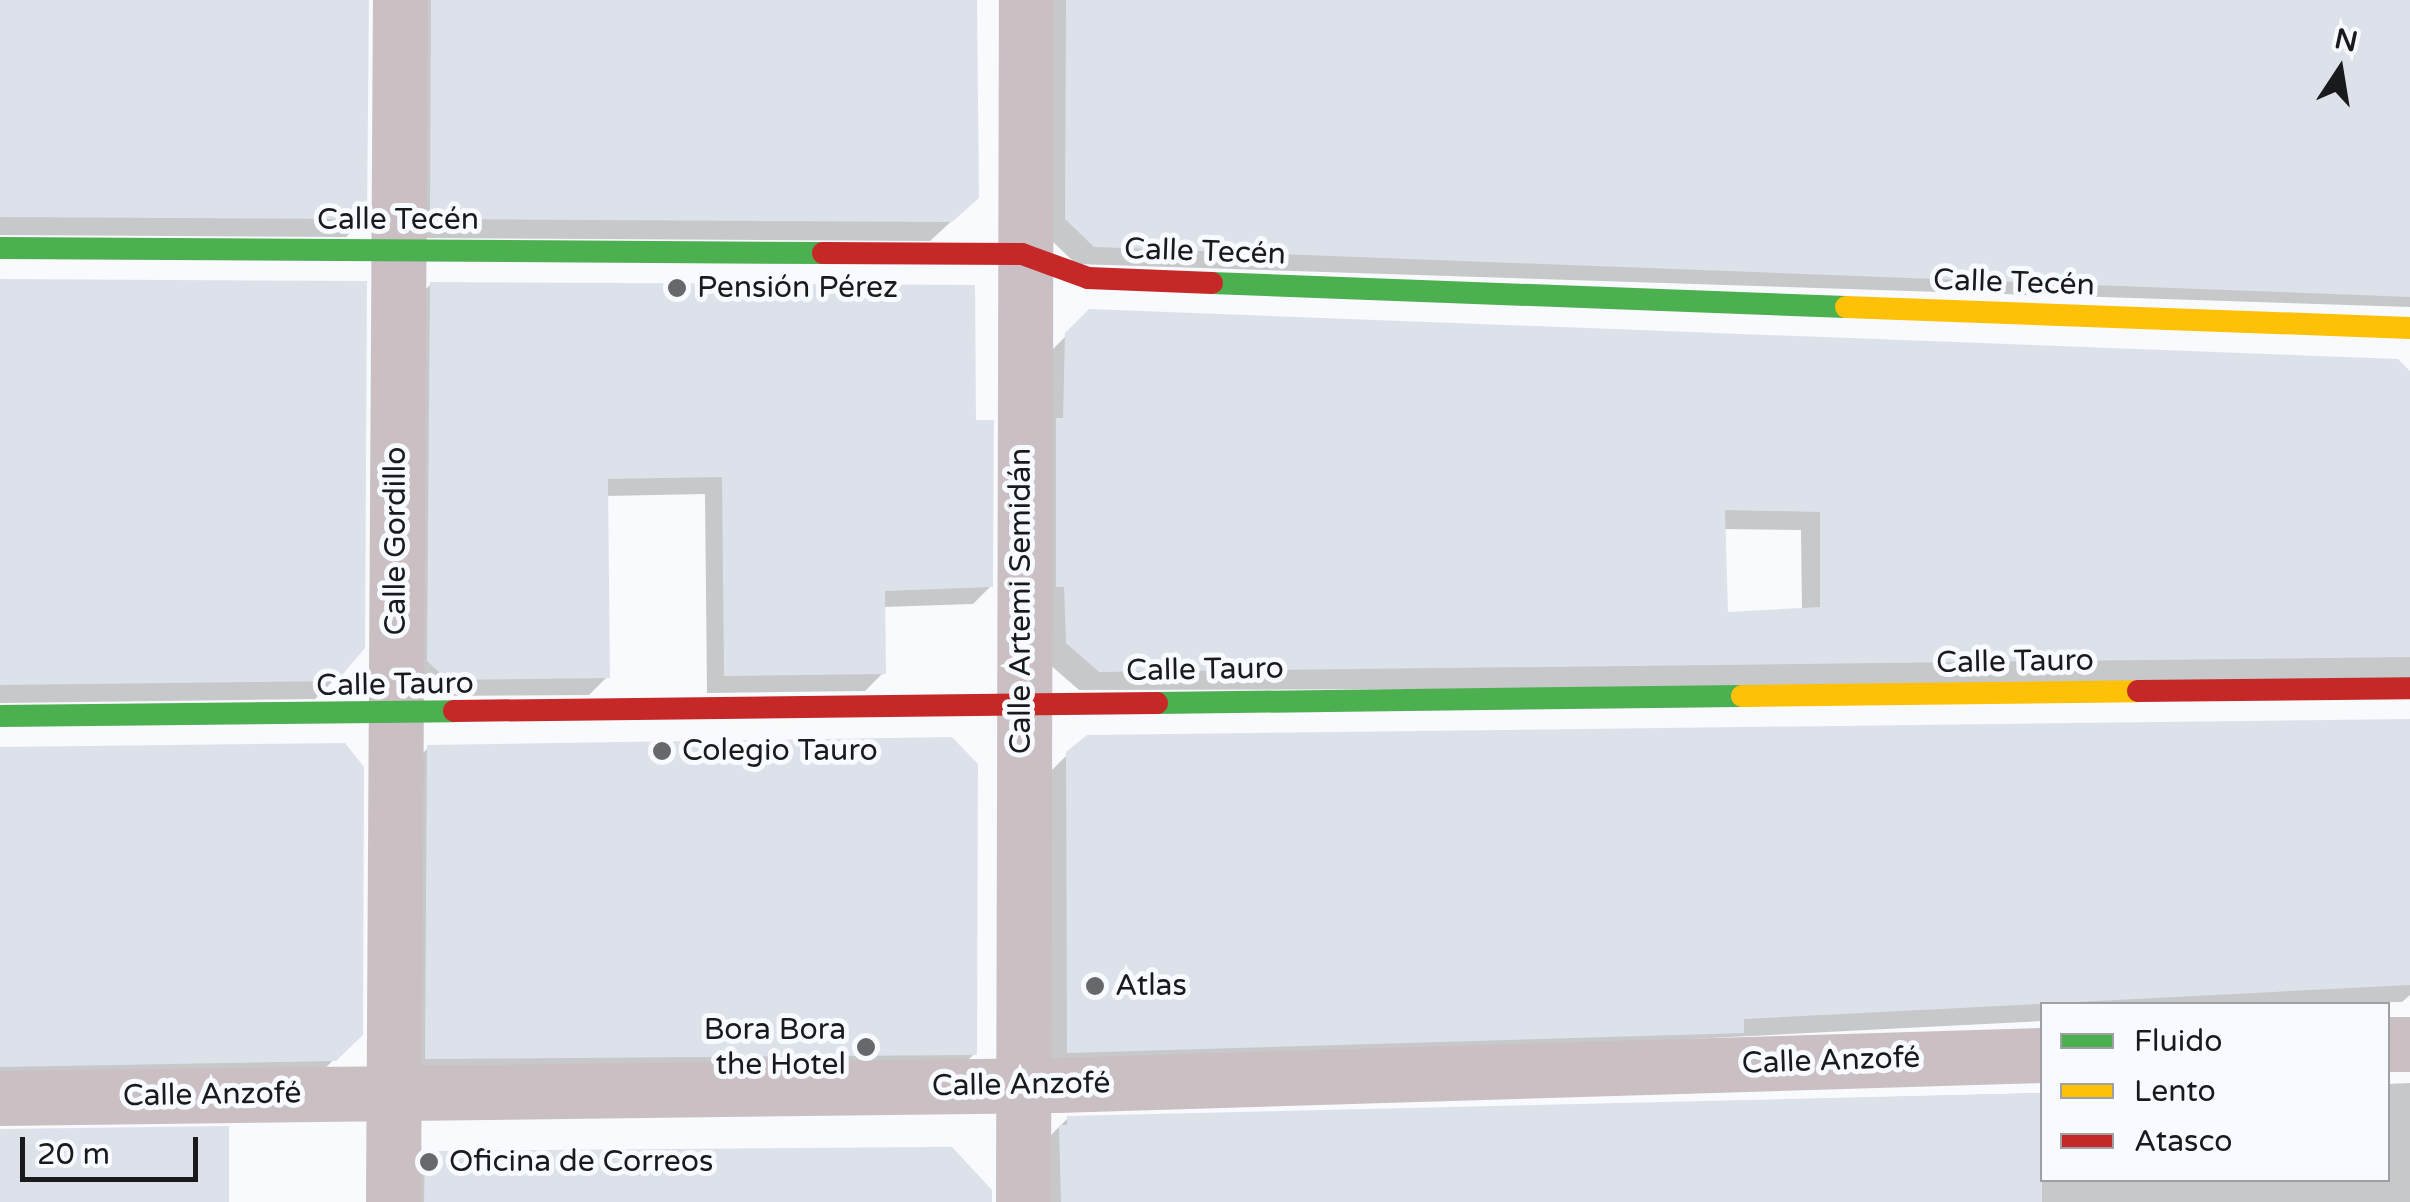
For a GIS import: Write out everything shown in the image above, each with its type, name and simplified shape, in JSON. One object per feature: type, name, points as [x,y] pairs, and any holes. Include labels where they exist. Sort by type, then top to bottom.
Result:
[{"type":"street","name":"Calle Gordillo","points":[[393,1202],[400,0]]},
{"type":"street","name":"Calle Artemi Semidán","points":[[1023,1202],[1022,254],[1026,0]]},
{"type":"street","name":"Calle Tecén","points":[[0,248],[1022,254],[1107,278],[2410,328]]},
{"type":"street","name":"Calle Tauro","points":[[0,716],[394,716],[1022,702],[2410,688]]},
{"type":"street","name":"Calle Anzofé","points":[[0,1098],[1021,1086],[2040,1055]]},
{"type":"building","points":[[0,0],[369,0],[367,219],[0,217]]},
{"type":"building","points":[[431,0],[977,0],[979,198],[952,222],[430,219]]},
{"type":"building","points":[[1066,0],[2410,0],[2410,297],[1094,247],[1065,219]]},
{"type":"building","points":[[0,279],[367,281],[365,648],[337,681],[0,685]]},
{"type":"building","points":[[430,282],[975,285],[976,420],[994,420],[993,587],[885,591],[886,674],[724,676],[722,477],[608,479],[610,678],[448,680],[427,661]]},
{"type":"building","points":[[1089,309],[2398,359],[2410,371],[2410,657],[1099,672],[1066,643],[1064,587],[1056,587],[1056,418],[1063,418],[1065,333]],"holes":[[[1725,510],[1820,512],[1820,607],[1728,612]]]},
{"type":"building","points":[[2410,719],[2410,985],[1744,1019],[1744,1033],[1067,1053],[1066,752],[1087,735]]},
{"type":"building","points":[[952,737],[978,764],[977,1055],[425,1059],[427,745]]},
{"type":"building","points":[[345,743],[364,767],[363,1035],[336,1061],[0,1067],[0,747]]},
{"type":"building","points":[[2040,1093],[2042,1202],[1061,1202],[1059,1125],[1067,1125],[1067,1116]]},
{"type":"building","points":[[229,1126],[229,1202],[0,1202],[0,1129]]},
{"type":"building","points":[[952,1147],[992,1190],[992,1202],[424,1202],[425,1151]]},
{"type":"traffic: fast","points":[[0,248],[823,253]]},
{"type":"traffic: fast","points":[[1212,283],[1846,307]]},
{"type":"traffic: fast","points":[[1157,703],[1742,696]]},
{"type":"traffic: fast","points":[[0,716],[454,711]]},
{"type":"traffic: slow","points":[[1846,307],[2410,328]]},
{"type":"traffic: slow","points":[[1742,696],[2138,691]]},
{"type":"traffic: jam","points":[[823,253],[1022,254],[1088,278],[1212,283]]},
{"type":"traffic: jam","points":[[2138,691],[2410,688]]},
{"type":"traffic: jam","points":[[454,711],[1157,703]]},
{"type":"place","name":"Pensión Pérez","points":[[677,288]]},
{"type":"place","name":"Colegio Tauro","points":[[662,751]]},
{"type":"place","name":"Atlas","points":[[1095,986]]},
{"type":"place","name":"Bora Bora the Hotel","points":[[866,1047]]},
{"type":"place","name":"Oficina de Correos","points":[[429,1162]]}]
